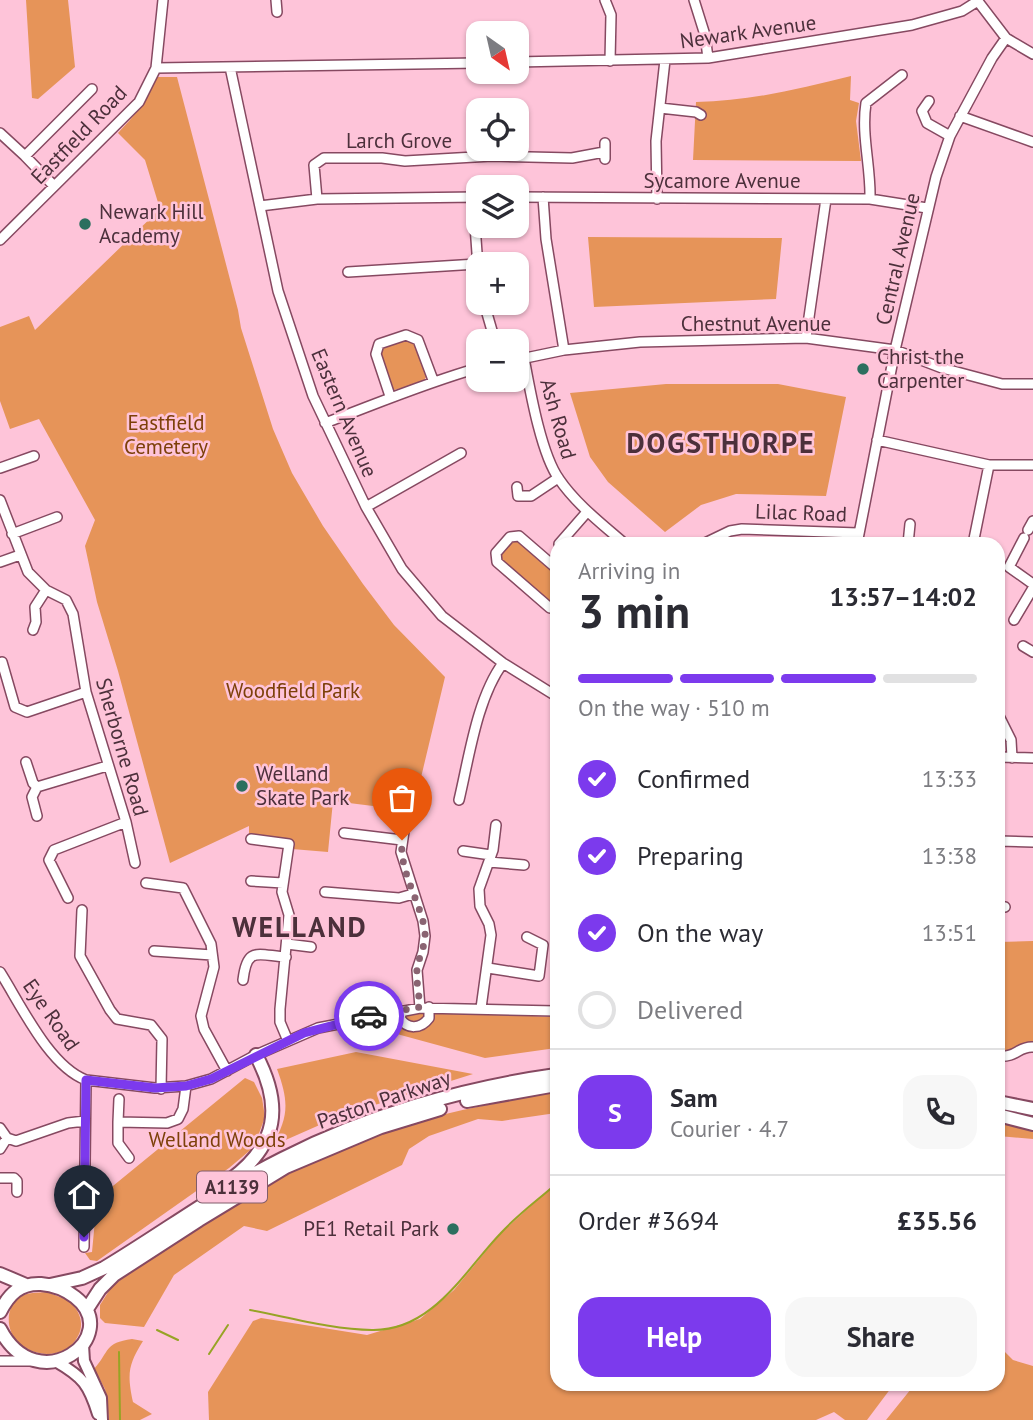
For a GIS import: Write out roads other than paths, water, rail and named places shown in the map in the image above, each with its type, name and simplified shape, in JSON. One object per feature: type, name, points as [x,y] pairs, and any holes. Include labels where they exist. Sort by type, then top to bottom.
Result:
[{"type":"highway","points":[[174,1224],[242,1171],[264,1144],[272,1126],[274,1104],[269,1083],[256,1055]]},
{"type":"highway","name":"Paston Parkway","points":[[26,1285],[73,1281],[96,1272],[281,1159],[378,1119],[459,1095],[550,1076]]},
{"type":"highway","name":"Paston Parkway","points":[[87,1309],[100,1289],[114,1275],[286,1167],[327,1148],[422,1114],[487,1097],[550,1085]]},
{"type":"highway","points":[[1005,1100],[1033,1101]]},
{"type":"highway","points":[[1005,1102],[1033,1109]]},
{"type":"highway","points":[[1005,1115],[1033,1121]]},
{"type":"highway","points":[[0,1274],[26,1285]]},
{"type":"highway","points":[[0,1312],[12,1293],[26,1285]]},
{"type":"highway","points":[[0,1329],[8,1343],[19,1353],[35,1361],[57,1362],[69,1357],[83,1345],[89,1330],[87,1309],[69,1292],[50,1285]]},
{"type":"main road","points":[[83,1345],[85,1366],[101,1398],[102,1420]]},
{"type":"main road","points":[[57,1362],[83,1380],[92,1393],[102,1420]]},
{"type":"street","name":"Eastfield Road","points":[[0,240],[139,102],[156,68],[163,0]]},
{"type":"street","points":[[276,0],[277,12]]},
{"type":"street","points":[[606,0],[611,15],[610,61]]},
{"type":"street","points":[[694,0],[705,35],[708,58]]},
{"type":"street","points":[[978,1],[1006,38],[1033,54]]},
{"type":"street","name":"Newark Avenue","points":[[529,62],[708,58],[912,25],[962,11],[978,1]]},
{"type":"street","name":"Central Avenue","points":[[858,537],[927,208],[950,136],[992,58],[1006,38]]},
{"type":"street","points":[[657,199],[656,141],[665,60]]},
{"type":"street","points":[[156,68],[466,63]]},
{"type":"street","name":"Eastern Avenue","points":[[230,67],[278,291],[306,377],[366,507],[402,569],[442,616],[503,663],[550,692]]},
{"type":"street","points":[[870,199],[871,175],[863,121],[866,103],[902,75]]},
{"type":"street","points":[[25,156],[92,89]]},
{"type":"street","points":[[929,101],[922,111],[927,123],[950,136]]},
{"type":"street","points":[[660,108],[696,112],[701,115]]},
{"type":"street","points":[[960,116],[1033,142]]},
{"type":"street","points":[[1,135],[54,186]]},
{"type":"street","name":"Larch Grove","points":[[317,199],[314,165],[324,158],[436,155],[572,158],[605,151]]},
{"type":"street","points":[[260,206],[317,199],[466,197]]},
{"type":"street","name":"Sycamore Avenue","points":[[529,197],[870,199],[927,208]]},
{"type":"street","points":[[543,197],[546,239],[564,351]]},
{"type":"street","points":[[806,338],[826,199]]},
{"type":"street","points":[[348,272],[466,266]]},
{"type":"street","points":[[390,396],[376,354],[379,344],[406,335],[418,340],[433,380]]},
{"type":"street","name":"Chestnut Avenue","points":[[529,357],[640,342],[806,338],[895,350],[942,368],[1002,384],[1033,384]]},
{"type":"street","points":[[325,423],[433,380],[466,371]]},
{"type":"street","name":"Ash Road","points":[[529,390],[558,478],[587,512],[617,537]]},
{"type":"street","points":[[877,440],[989,465],[1033,466]]},
{"type":"street","points":[[366,507],[461,453]]},
{"type":"street","points":[[0,468],[34,456]]},
{"type":"street","points":[[975,537],[989,465]]},
{"type":"street","points":[[517,487],[518,496],[531,496],[558,478]]},
{"type":"street","name":"Sherborne Road","points":[[0,500],[28,572],[46,590],[66,600],[73,614],[86,692],[126,821],[135,863]]},
{"type":"street","points":[[566,537],[587,512]]},
{"type":"street","points":[[12,534],[57,517]]},
{"type":"street","points":[[909,537],[910,524]]},
{"type":"street","name":"Lilac Road","points":[[716,537],[741,528],[858,533]]},
{"type":"street","points":[[1014,620],[1033,586],[1009,567],[1028,530]]},
{"type":"street","points":[[550,562],[520,536],[510,537],[496,553],[497,562],[550,608]]},
{"type":"street","points":[[0,562],[20,555]]},
{"type":"street","points":[[547,559],[550,555]]},
{"type":"street","points":[[33,630],[36,622],[35,607],[46,590]]},
{"type":"street","points":[[1023,646],[1033,652]]},
{"type":"street","points":[[2,662],[15,707],[27,712],[86,692]]},
{"type":"street","points":[[459,800],[483,705],[492,677],[503,663]]},
{"type":"street","points":[[1005,728],[1011,740],[1012,758]]},
{"type":"street","points":[[1005,758],[1033,758]]},
{"type":"street","points":[[26,762],[37,788]]},
{"type":"street","points":[[37,816],[32,797],[37,788],[107,766]]},
{"type":"street","points":[[397,804],[396,810],[407,811],[401,852],[423,921],[424,952],[417,970],[424,1007],[429,1018],[421,1026],[408,1027],[400,1018],[402,1011]]},
{"type":"street","points":[[68,898],[50,860],[50,854],[126,821]]},
{"type":"street","points":[[481,1008],[488,968],[490,927],[480,906],[479,889],[490,858],[496,825]]},
{"type":"street","points":[[344,833],[402,840]]},
{"type":"street","points":[[251,839],[289,844],[282,892],[289,915],[280,1009],[281,1022],[288,1041]]},
{"type":"street","points":[[1005,841],[1033,842]]},
{"type":"street","points":[[463,851],[524,865]]},
{"type":"street","points":[[251,881],[283,883]]},
{"type":"street","points":[[146,883],[183,887],[205,928],[211,944],[214,967],[201,1016],[204,1029],[227,1071]]},
{"type":"street","points":[[325,892],[399,898],[413,894]]},
{"type":"street","points":[[82,910],[79,956],[117,1018],[150,1026],[162,1039],[161,1089]]},
{"type":"street","points":[[488,968],[539,976],[543,945],[527,937]]},
{"type":"street","points":[[287,944],[311,947]]},
{"type":"street","points":[[154,951],[212,956]]},
{"type":"street","points":[[243,980],[245,963],[255,954],[286,957]]},
{"type":"street","name":"Eye Road","points":[[0,972],[57,1058],[75,1076],[86,1080]]},
{"type":"street","points":[[86,1241],[86,1080],[161,1089],[186,1086],[211,1079],[256,1055],[321,1027],[424,1007],[550,1011]]},
{"type":"street","points":[[1005,1057],[1026,1047],[1033,1047]]},
{"type":"street","points":[[118,1122],[167,1123],[178,1119],[183,1109],[186,1086]]},
{"type":"street","points":[[119,1099],[118,1143],[129,1158]]},
{"type":"street","points":[[0,1128],[7,1138],[16,1141],[68,1123],[85,1121]]},
{"type":"street","points":[[0,1149],[7,1138]]},
{"type":"street","points":[[0,1178],[14,1178],[17,1181],[17,1192]]},
{"type":"street","points":[[0,1361],[35,1361]]},
{"type":"waterway","points":[[250,1310],[326,1326],[357,1329],[393,1328],[412,1321],[445,1297],[507,1227],[550,1189]]},
{"type":"waterway","points":[[209,1354],[228,1325]]},
{"type":"waterway","points":[[157,1330],[178,1340]]},
{"type":"waterway","points":[[119,1352],[120,1420]]},
{"type":"place","name":"Newark Hill Academy","points":[[85,224]]},
{"type":"place","name":"Christ the Carpenter","points":[[863,369]]},
{"type":"place","name":"Welland Skate Park","points":[[242,786]]},
{"type":"place","name":"PE1 Retail Park","points":[[453,1229]]},
{"type":"district","name":"DOGSTHORPE","points":[[721,443]]},
{"type":"district","name":"WELLAND","points":[[300,927]]},
{"type":"park label","name":"Eastfield Cemetery","points":[[166,435]]},
{"type":"park label","name":"Woodfield Park","points":[[293,691]]},
{"type":"park label","name":"Welland Woods","points":[[217,1140]]}]
